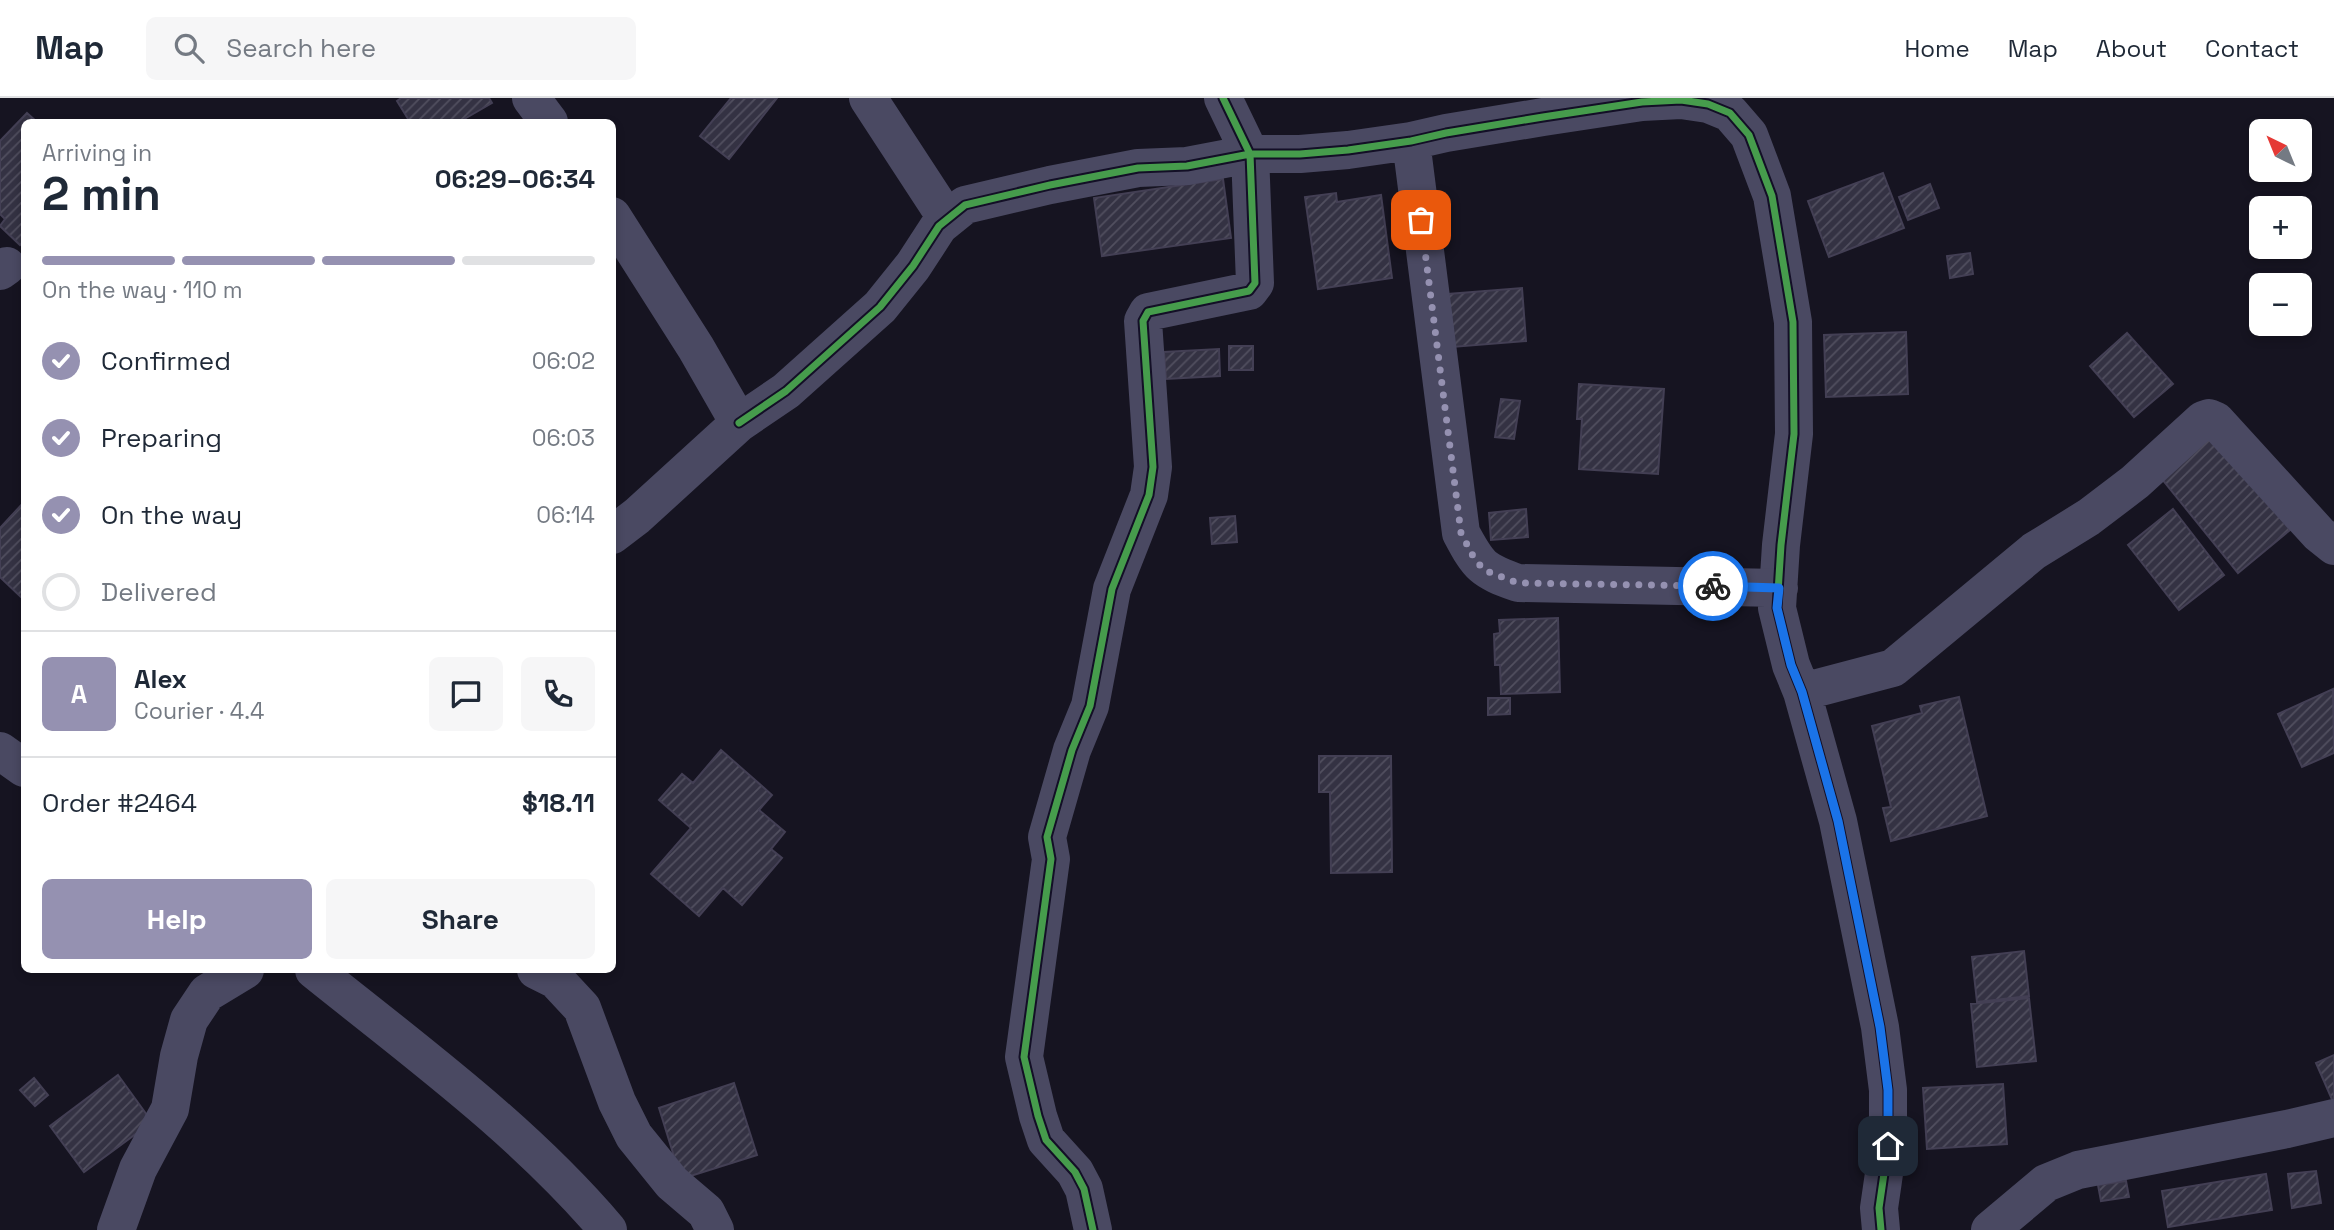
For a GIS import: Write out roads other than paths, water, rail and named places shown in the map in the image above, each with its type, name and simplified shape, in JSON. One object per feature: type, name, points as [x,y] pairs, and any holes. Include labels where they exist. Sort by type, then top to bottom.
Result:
[{"type":"street","points":[[531,98],[547,119]]},
{"type":"street","points":[[868,98],[947,219]]},
{"type":"street","points":[[1093,1230],[1084,1189],[1075,1172],[1046,1140],[1024,1057],[1051,859],[1048,837],[1072,750],[1090,706],[1112,589],[1149,495],[1153,467],[1143,321],[1148,312],[1249,291],[1255,283],[1250,154],[1223,98]]},
{"type":"street","points":[[616,532],[739,423],[786,391],[880,307],[913,266],[939,226],[965,205],[1138,168],[1188,166],[1250,154],[1300,155],[1411,141],[1446,132],[1642,102],[1682,100],[1708,104],[1730,113],[1749,135],[1772,196],[1793,322],[1794,433],[1781,545],[1777,608],[1791,665],[1802,692],[1838,821],[1880,1027],[1888,1090],[1888,1146],[1879,1208],[1881,1230]]},
{"type":"street","points":[[1411,141],[1461,533],[1474,558],[1484,570],[1518,583],[1779,588]]},
{"type":"street","points":[[616,222],[696,348],[739,423]]},
{"type":"street","points":[[1802,692],[1893,668],[2034,551],[2089,517],[2136,482],[2203,420],[2209,418],[2216,421],[2319,534],[2334,546]]},
{"type":"street","points":[[0,751],[21,766]]},
{"type":"street","points":[[116,1230],[138,1169],[170,1109],[179,1056],[189,1020],[207,993],[239,973]]},
{"type":"street","points":[[318,973],[496,1116],[581,1199],[608,1230]]},
{"type":"street","points":[[542,973],[556,980],[582,1008],[617,1102],[634,1136],[672,1183],[706,1212],[715,1230]]},
{"type":"street","points":[[1990,1230],[2046,1184],[2077,1170],[2334,1118]]}]
